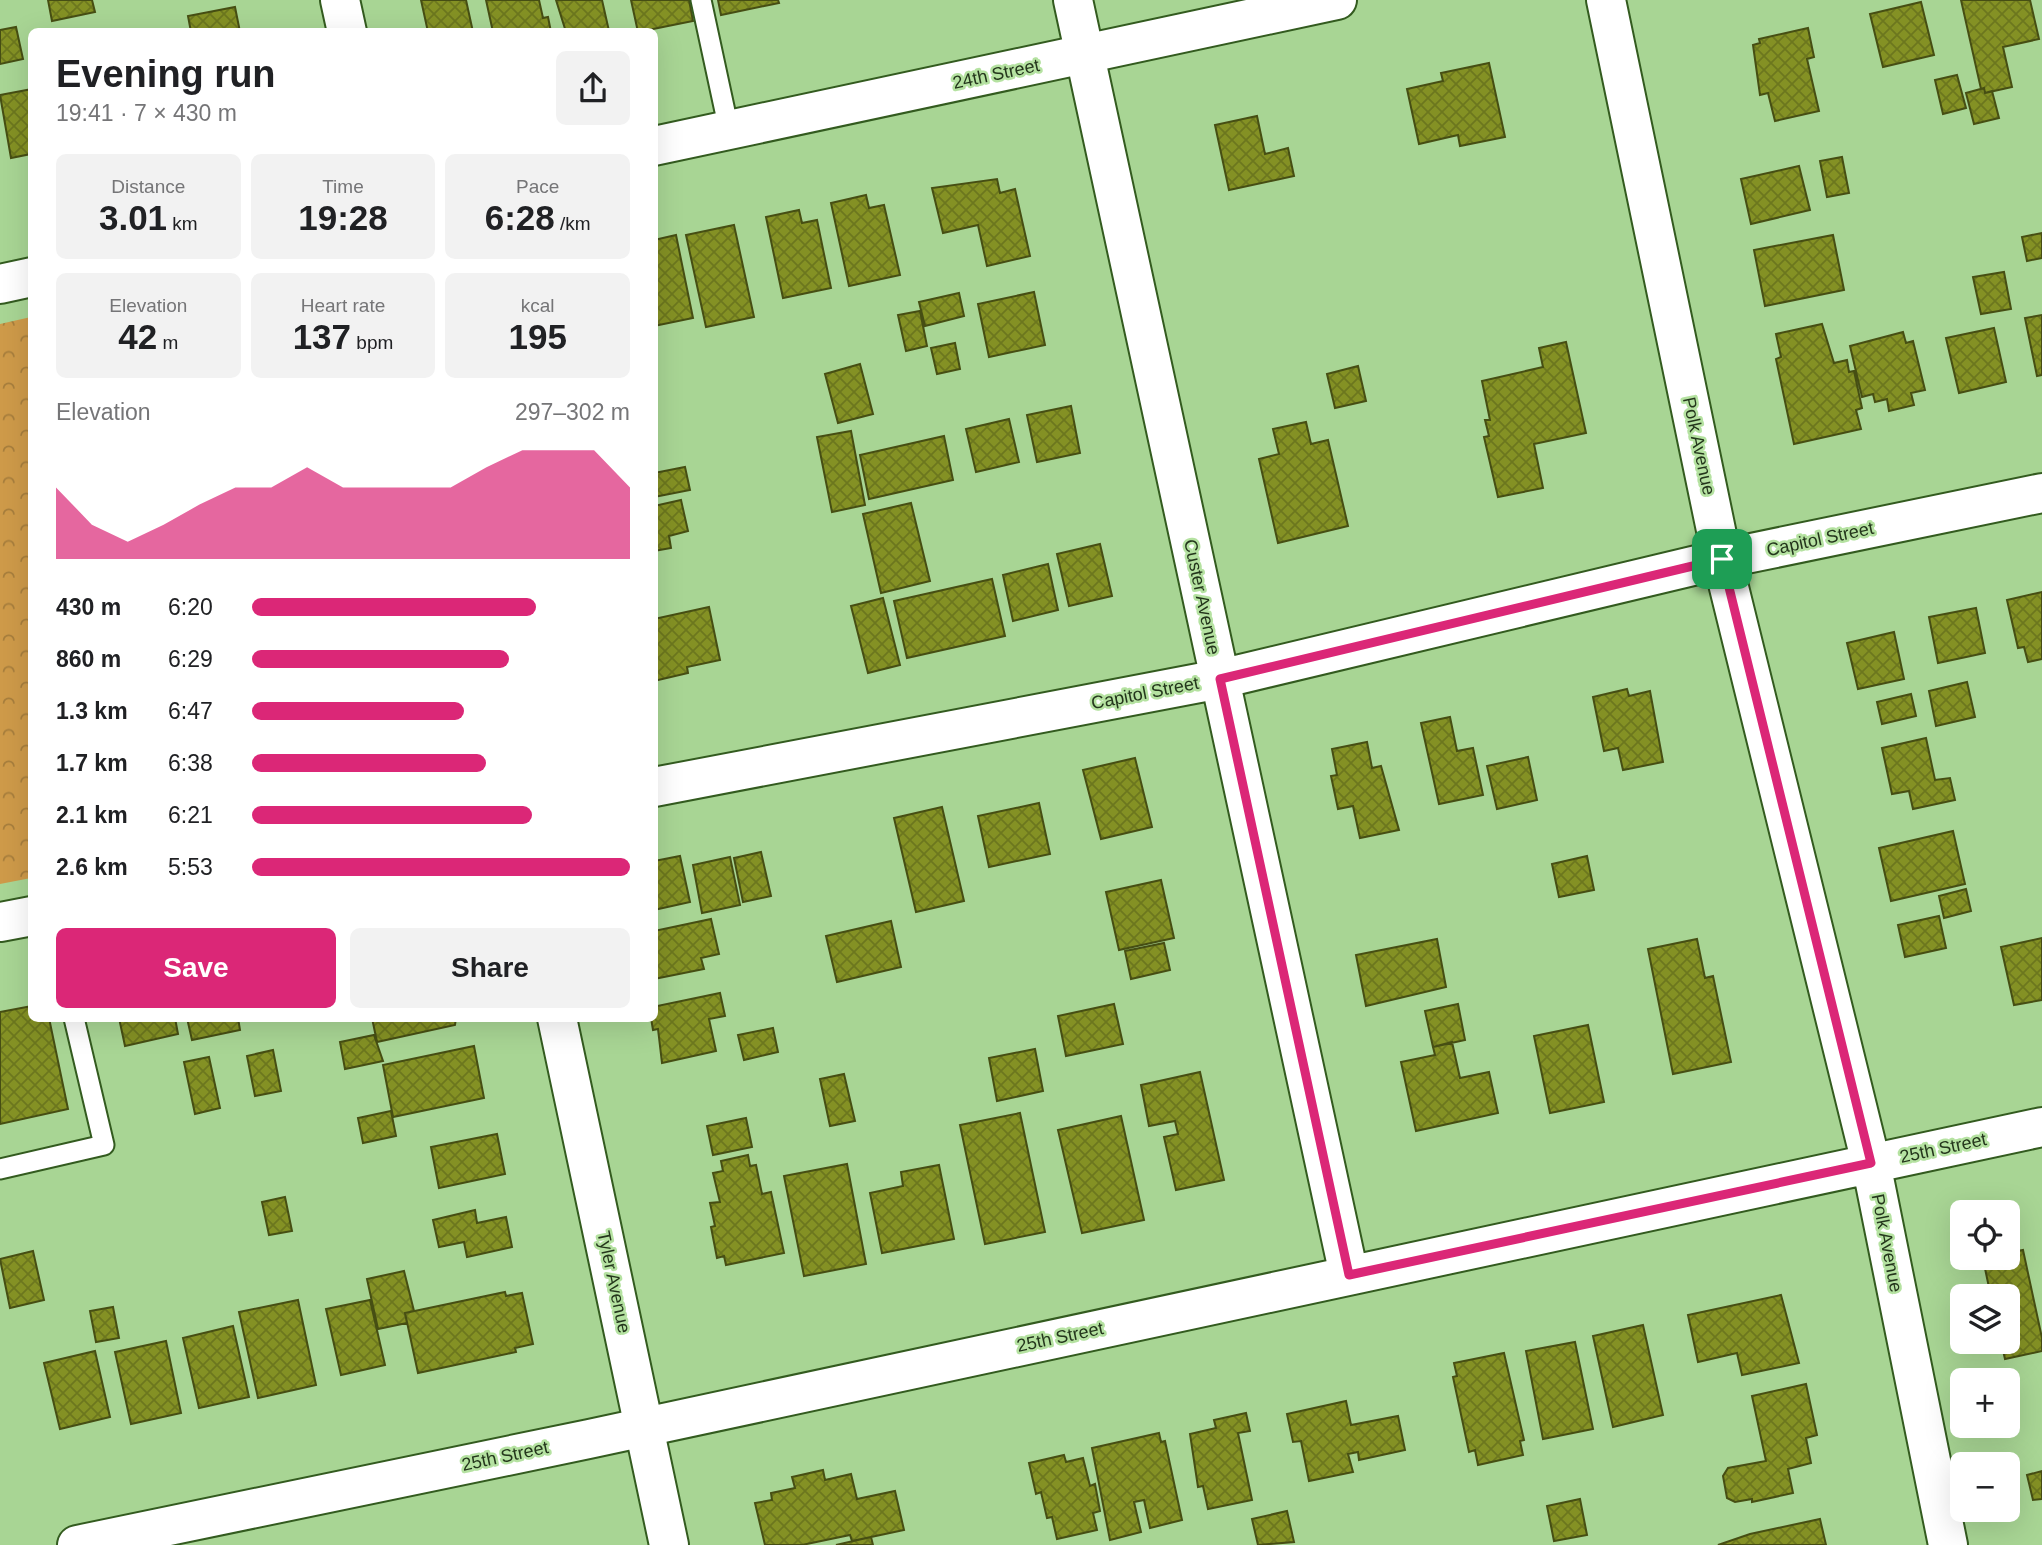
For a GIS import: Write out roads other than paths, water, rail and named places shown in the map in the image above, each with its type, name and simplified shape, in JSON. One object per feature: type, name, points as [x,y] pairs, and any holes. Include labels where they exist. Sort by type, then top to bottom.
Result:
[{"type":"street","points":[[340,0],[346,28]]},
{"type":"street","name":"Custer Avenue","points":[[1073,0],[1349,1275]]},
{"type":"street","name":"24th Street","points":[[658,145],[1337,0]]},
{"type":"street","name":"Polk Avenue","points":[[1606,0],[1722,559],[1871,1163],[1948,1545]]},
{"type":"street","points":[[0,284],[28,278]]},
{"type":"street","name":"Capitol Street","points":[[658,786],[1220,679],[1722,559],[2042,493]]},
{"type":"street","points":[[0,922],[28,917]]},
{"type":"street","name":"Tyler Avenue","points":[[558,1022],[669,1545]]},
{"type":"street","name":"25th Street","points":[[77,1545],[2042,1126]]},
{"type":"lane","points":[[701,0],[729,130]]},
{"type":"lane","points":[[0,1169],[104,1145],[75,1022]]}]
